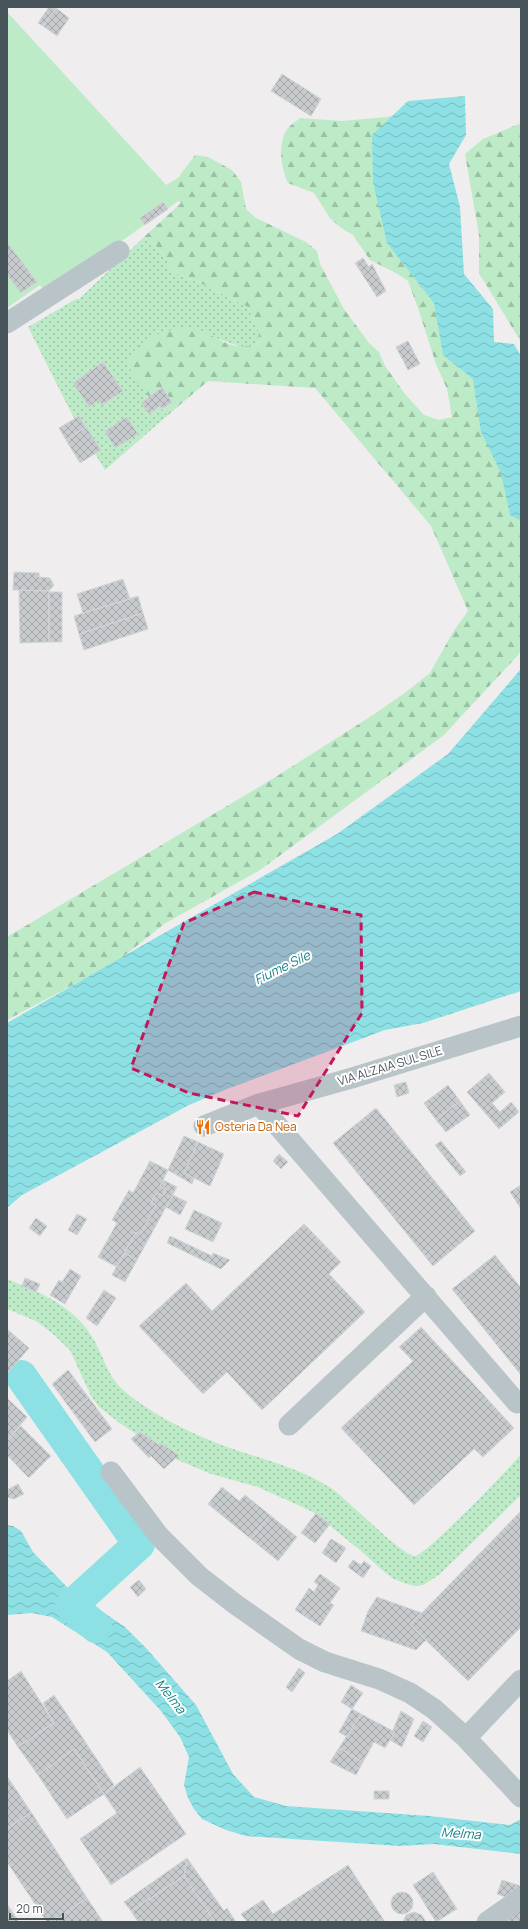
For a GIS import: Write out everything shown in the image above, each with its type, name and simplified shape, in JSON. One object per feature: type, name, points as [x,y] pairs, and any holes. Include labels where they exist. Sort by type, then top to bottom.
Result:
[{"type":"street","points":[[7,323],[119,251]]},
{"type":"street","name":"VIA ALZAIA SUL SILE","points":[[204,1126],[259,1104],[352,1078],[521,1026]]},
{"type":"street","points":[[259,1104],[518,1403]]},
{"type":"street","points":[[289,1425],[426,1296]]},
{"type":"street","points":[[111,1472],[159,1536],[199,1576],[235,1604],[299,1649],[325,1662],[379,1679],[410,1694],[434,1709],[466,1738],[521,1797]]},
{"type":"street","points":[[466,1738],[521,1680]]},
{"type":"street","points":[[487,1922],[521,1898]]},
{"type":"highlighted area","points":[[254,892],[361,915],[362,1013],[298,1116],[189,1093],[131,1068],[184,923]]},
{"type":"green space","points":[[7,12],[180,200],[46,294],[40,285],[7,308]]},
{"type":"green space","points":[[398,116],[521,474],[521,649],[519,654],[444,735],[260,870],[164,924],[118,961],[7,1020],[7,937],[274,778],[373,715],[406,692],[430,673],[453,632],[468,611],[431,526],[315,388],[208,381],[168,415],[142,388],[131,371],[129,364],[130,357],[141,344],[157,335],[174,329],[191,329],[200,331],[237,346],[257,345],[259,332],[248,307],[211,288],[171,271],[161,251],[143,238],[181,203],[166,185],[178,178],[195,155],[208,157],[232,170],[241,182],[246,209],[256,218],[306,242],[317,251],[320,264],[344,309],[369,343],[379,352],[385,366],[405,394],[424,415],[439,420],[452,417],[447,389],[436,364],[408,281],[370,260],[353,235],[341,228],[330,218],[314,193],[288,183],[282,163],[282,141],[289,127],[300,118],[342,121]]},
{"type":"green space","points":[[521,123],[521,342],[479,273],[479,235],[465,154],[483,139]]},
{"type":"green space","points":[[143,238],[161,251],[171,271],[211,288],[248,307],[259,332],[257,345],[244,348],[191,329],[163,333],[139,383],[157,405],[168,415],[105,470],[77,424],[28,327],[76,299],[79,299]]},
{"type":"green space","points":[[7,1279],[44,1295],[77,1318],[94,1340],[111,1376],[122,1389],[140,1403],[176,1425],[201,1437],[294,1469],[319,1481],[331,1488],[387,1538],[409,1554],[415,1556],[435,1542],[486,1492],[521,1454],[521,1495],[439,1575],[423,1585],[414,1586],[394,1579],[313,1512],[258,1487],[211,1474],[171,1457],[121,1424],[99,1407],[91,1396],[70,1350],[52,1333],[36,1321],[7,1309]]},
{"type":"water","points":[[465,96],[466,135],[449,164],[460,207],[464,274],[493,309],[494,342],[514,344],[521,356],[521,521],[510,515],[501,473],[481,432],[473,379],[443,355],[434,303],[387,243],[373,182],[372,135],[408,101]]},
{"type":"water","name":"Fiume Sile","points":[[521,666],[521,991],[423,1023],[385,1030],[227,1089],[189,1105],[22,1195],[7,1208],[7,1023],[337,834],[448,754],[520,670]]},
{"type":"water","points":[[7,1525],[13,1526],[21,1531],[33,1552],[68,1588],[125,1627],[146,1648],[196,1705],[233,1774],[254,1797],[286,1806],[429,1816],[510,1825],[521,1819],[521,1854],[434,1844],[400,1846],[246,1836],[226,1830],[202,1819],[188,1798],[184,1785],[189,1757],[180,1737],[161,1711],[107,1652],[52,1617],[32,1613],[7,1615]]},
{"type":"building","points":[[49,7],[56,8],[43,26],[38,23]]},
{"type":"building","points":[[56,8],[69,18],[57,36],[43,26]]},
{"type":"building","points":[[282,74],[321,99],[311,116],[271,91]]},
{"type":"building","points":[[163,202],[168,209],[145,225],[140,218]]},
{"type":"building","points":[[7,242],[37,282],[21,293],[7,275]]},
{"type":"building","points":[[363,258],[369,267],[372,264],[386,291],[377,297],[355,263]]},
{"type":"building","points":[[408,341],[420,364],[408,370],[396,347]]},
{"type":"building","points":[[103,362],[123,391],[102,405],[98,400],[89,407],[73,383]]},
{"type":"building","points":[[162,387],[172,402],[162,409],[160,406],[149,414],[141,403]]},
{"type":"building","points":[[79,416],[86,427],[66,440],[59,428]]},
{"type":"building","points":[[127,417],[138,434],[115,448],[105,431]]},
{"type":"building","points":[[86,427],[101,450],[80,463],[66,440]]},
{"type":"building","points":[[14,572],[39,573],[39,577],[50,578],[54,585],[49,591],[13,590]]},
{"type":"building","points":[[123,579],[130,599],[83,613],[77,594]]},
{"type":"building","points":[[19,590],[49,591],[49,642],[20,643]]},
{"type":"building","points":[[49,592],[62,592],[62,642],[49,642]]},
{"type":"building","points":[[138,596],[143,613],[79,634],[74,616]]},
{"type":"building","points":[[143,613],[148,629],[84,650],[79,634]]},
{"type":"building","points":[[489,1073],[505,1092],[492,1103],[500,1112],[511,1102],[519,1112],[499,1129],[467,1092]]},
{"type":"building","points":[[406,1082],[409,1093],[397,1097],[394,1085]]},
{"type":"building","points":[[448,1085],[460,1101],[436,1120],[424,1103]]},
{"type":"building","points":[[460,1101],[470,1115],[446,1132],[436,1120]]},
{"type":"building","points":[[376,1108],[475,1231],[433,1266],[333,1143]]},
{"type":"building","points":[[184,1136],[198,1142],[184,1173],[194,1179],[192,1184],[168,1170]]},
{"type":"building","points":[[441,1141],[466,1172],[460,1176],[435,1145]]},
{"type":"building","points":[[198,1142],[224,1154],[210,1186],[184,1173]]},
{"type":"building","points":[[279,1154],[288,1162],[281,1169],[273,1161]]},
{"type":"building","points":[[150,1161],[168,1170],[160,1186],[166,1189],[163,1196],[157,1193],[151,1202],[156,1205],[140,1235],[136,1232],[117,1267],[98,1257],[117,1223],[112,1220],[129,1190],[133,1193]]},
{"type":"building","points":[[163,1180],[177,1187],[137,1260],[124,1253],[136,1232],[140,1235],[156,1205],[151,1202],[157,1193],[163,1196],[166,1189],[160,1186]]},
{"type":"building","points":[[521,1185],[521,1209],[510,1192]]},
{"type":"building","points":[[173,1195],[187,1202],[180,1215],[166,1207]]},
{"type":"building","points":[[194,1210],[222,1223],[213,1242],[185,1229]]},
{"type":"building","points":[[77,1214],[87,1219],[77,1235],[68,1230]]},
{"type":"building","points":[[36,1218],[47,1226],[40,1236],[29,1228]]},
{"type":"building","points":[[304,1224],[341,1262],[329,1274],[365,1312],[262,1410],[227,1372],[203,1394],[139,1326],[186,1283],[212,1311]]},
{"type":"building","points":[[170,1236],[212,1256],[213,1253],[230,1260],[221,1269],[167,1243]]},
{"type":"building","points":[[124,1253],[137,1260],[125,1282],[112,1275]]},
{"type":"building","points":[[495,1255],[521,1288],[521,1375],[452,1289]]},
{"type":"building","points":[[70,1269],[81,1276],[65,1304],[50,1295],[59,1280],[62,1282]]},
{"type":"building","points":[[25,1278],[40,1284],[36,1292],[22,1286]]},
{"type":"building","points":[[104,1290],[116,1298],[97,1326],[86,1318]]},
{"type":"building","points":[[421,1327],[514,1428],[483,1457],[474,1449],[414,1505],[341,1428],[413,1361],[399,1347]]},
{"type":"building","points":[[7,1329],[29,1348],[7,1374]]},
{"type":"building","points":[[68,1370],[89,1398],[72,1411],[52,1384]]},
{"type":"building","points":[[7,1398],[27,1417],[7,1441]]},
{"type":"building","points":[[89,1398],[112,1429],[95,1442],[72,1411]]},
{"type":"building","points":[[21,1426],[51,1456],[29,1478],[7,1455],[7,1441]]},
{"type":"building","points":[[140,1432],[159,1445],[160,1443],[179,1455],[164,1469],[151,1456],[149,1458],[131,1439]]},
{"type":"building","points":[[18,1484],[24,1494],[14,1499],[7,1497],[7,1490]]},
{"type":"building","points":[[222,1487],[239,1501],[245,1495],[270,1515],[251,1539],[208,1504]]},
{"type":"building","points":[[521,1511],[521,1627],[468,1681],[410,1625]]},
{"type":"building","points":[[316,1513],[330,1524],[315,1543],[301,1533]]},
{"type":"building","points":[[270,1515],[297,1537],[278,1561],[251,1539]]},
{"type":"building","points":[[331,1539],[346,1548],[336,1563],[322,1553]]},
{"type":"building","points":[[353,1560],[361,1565],[364,1561],[371,1566],[363,1578],[348,1567]]},
{"type":"building","points":[[320,1574],[340,1588],[330,1603],[334,1605],[320,1626],[295,1610],[309,1588],[314,1592],[318,1585],[314,1582]]},
{"type":"building","points":[[139,1580],[146,1589],[138,1597],[130,1587]]},
{"type":"building","points":[[377,1597],[422,1613],[410,1625],[426,1640],[416,1650],[361,1631],[368,1611]]},
{"type":"building","points":[[299,1668],[305,1673],[292,1692],[286,1687]]},
{"type":"building","points":[[21,1671],[54,1723],[18,1747],[7,1730],[7,1681]]},
{"type":"building","points":[[351,1685],[363,1693],[352,1709],[341,1702]]},
{"type":"building","points":[[54,1695],[114,1785],[104,1794],[74,1749],[38,1775],[18,1747],[54,1723],[43,1703]]},
{"type":"building","points":[[352,1709],[361,1714],[347,1737],[339,1732]]},
{"type":"building","points":[[401,1711],[414,1719],[402,1747],[390,1740],[395,1732],[393,1730]]},
{"type":"building","points":[[361,1714],[395,1732],[385,1748],[374,1742],[363,1762],[339,1748]]},
{"type":"building","points":[[423,1721],[432,1727],[423,1742],[414,1736]]},
{"type":"building","points":[[339,1748],[363,1762],[356,1775],[330,1762]]},
{"type":"building","points":[[74,1749],[104,1794],[67,1819],[38,1775]]},
{"type":"building","points":[[140,1767],[186,1834],[111,1885],[80,1839],[117,1813],[104,1794]]},
{"type":"building","points":[[7,1776],[31,1812],[7,1829]]},
{"type":"building","points":[[374,1791],[389,1791],[389,1799],[374,1799]]},
{"type":"building","points":[[31,1812],[87,1898],[53,1922],[47,1922],[7,1862],[7,1829]]},
{"type":"building","points":[[187,1858],[184,1876],[131,1911],[124,1902]]},
{"type":"building","points":[[187,1858],[224,1911],[227,1908],[236,1922],[215,1922],[184,1876]]},
{"type":"building","points":[[348,1865],[385,1922],[247,1922],[241,1914],[263,1900],[273,1914]]},
{"type":"building","points":[[433,1872],[457,1909],[436,1922],[413,1885]]},
{"type":"building","points":[[184,1876],[214,1921],[138,1922],[131,1911]]},
{"type":"building","points":[[502,1880],[521,1886],[521,1922],[498,1922],[506,1897],[497,1894]]},
{"type":"building","points":[[402,1892],[410,1895],[413,1903],[410,1911],[402,1914],[394,1911],[391,1903],[394,1895]]},
{"type":"building","points":[[87,1898],[103,1922],[53,1922]]},
{"type":"building","points":[[7,1904],[19,1922],[7,1922]]},
{"type":"building","points":[[414,1912],[422,1915],[426,1922],[403,1922],[406,1915]]},
{"type":"waterway","name":"Melma","points":[[21,1376],[139,1544],[71,1606],[96,1627]]},
{"type":"place","name":"Osteria Da Nea","points":[[203,1127]]}]
